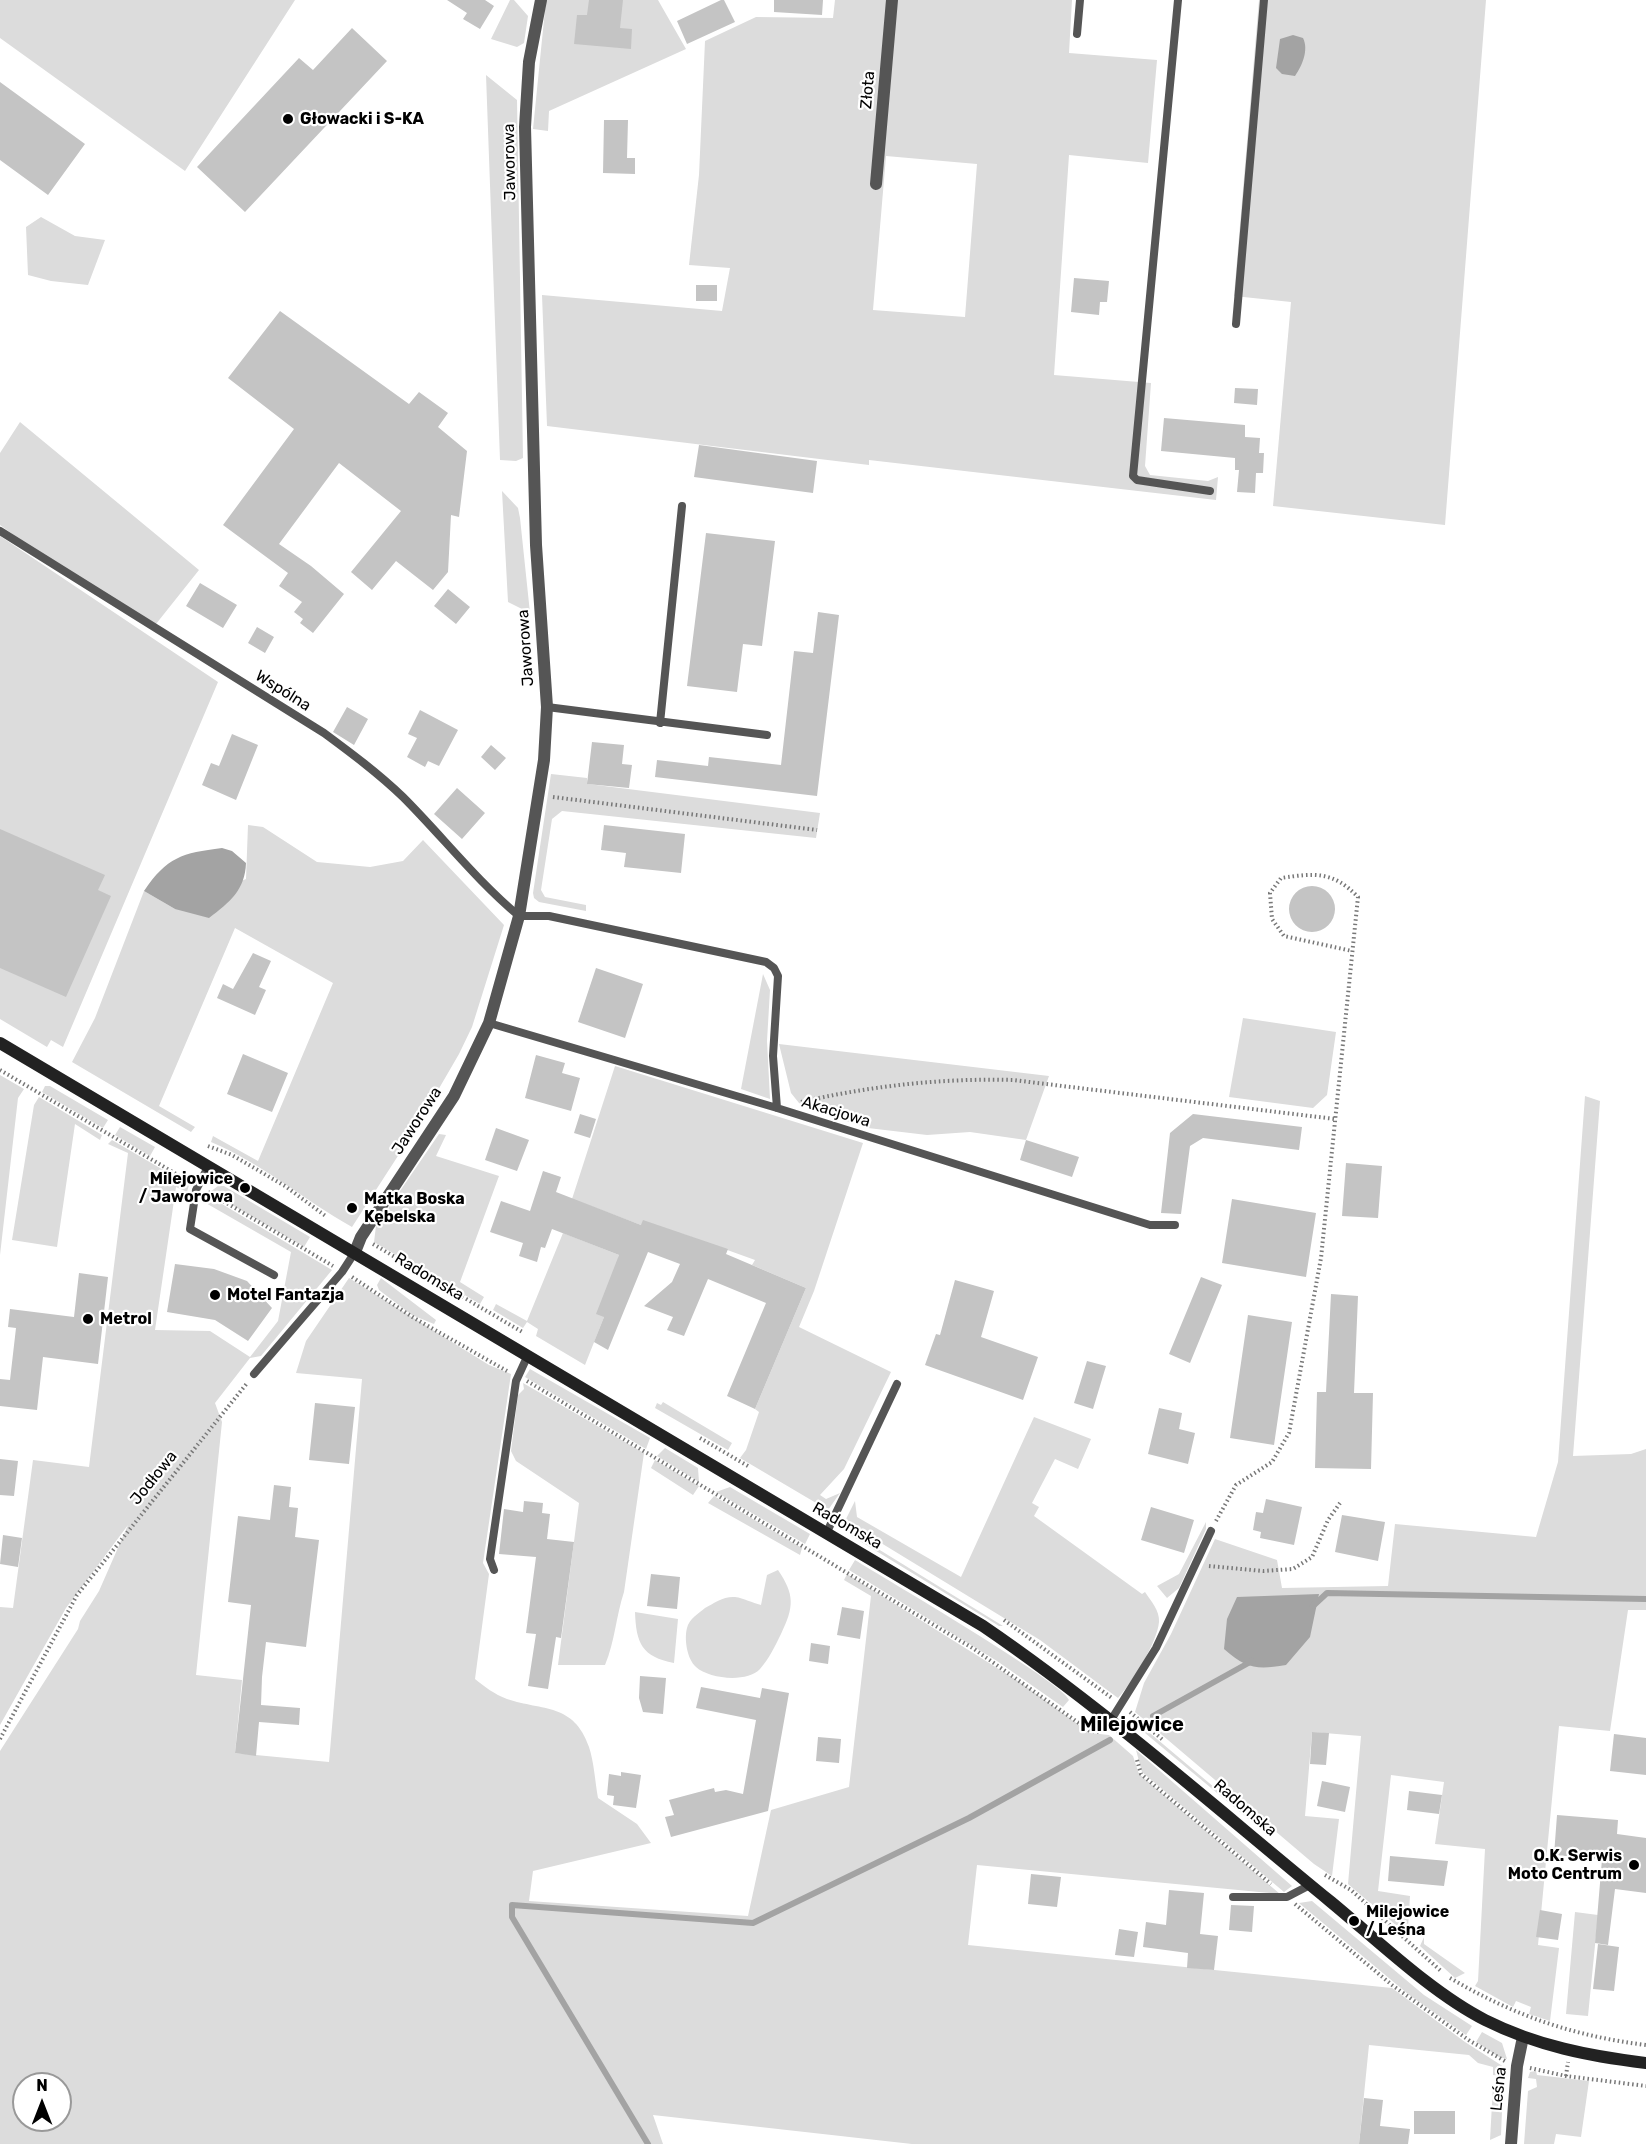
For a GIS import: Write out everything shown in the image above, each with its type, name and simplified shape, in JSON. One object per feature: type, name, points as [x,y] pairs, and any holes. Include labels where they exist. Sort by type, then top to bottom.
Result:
[{"type":"main road","name":"Radomska","points":[[0,1043],[983,1626],[1188,1780],[1422,1977],[1483,2019],[1540,2044],[1597,2057],[1646,2062]]},
{"type":"street","name":"Jaworowa","points":[[355,1252],[361,1237],[454,1096],[489,1023],[519,916],[544,760],[547,707],[536,545],[525,128],[529,62],[541,0]]},
{"type":"street","name":"Złota","points":[[876,184],[892,0]]},
{"type":"street","name":"Leśna","points":[[1511,2144],[1517,2066],[1523,2037]]},
{"type":"lane","points":[[1077,34],[1080,0]]},
{"type":"lane","points":[[1178,0],[1132,476],[1137,480],[1210,491]]},
{"type":"lane","points":[[1236,324],[1264,0]]},
{"type":"lane","points":[[660,723],[682,506]]},
{"type":"lane","name":"Wspólna","points":[[0,531],[333,740],[394,789],[496,897],[519,916]]},
{"type":"lane","points":[[547,707],[767,735]]},
{"type":"lane","points":[[519,916],[549,916],[766,962],[774,968],[778,976],[772,1056],[777,1108]]},
{"type":"lane","name":"Akacjowa","points":[[489,1023],[777,1108],[1150,1225],[1175,1225]]},
{"type":"lane","points":[[208,1167],[198,1186],[190,1229],[274,1275]]},
{"type":"lane","points":[[254,1374],[342,1272],[355,1252]]},
{"type":"lane","points":[[494,1570],[490,1559],[518,1376],[528,1355]]},
{"type":"lane","points":[[826,1534],[897,1384]]},
{"type":"lane","points":[[1111,1720],[1156,1648],[1212,1531]]},
{"type":"lane","points":[[1233,1897],[1287,1898],[1310,1885]]},
{"type":"path","points":[[538,795],[817,830]]},
{"type":"path","points":[[1212,1531],[1236,1485],[1272,1462],[1289,1433],[1321,1258],[1358,897],[1343,882],[1312,873],[1281,878],[1270,893],[1272,919],[1284,936],[1352,951]]},
{"type":"path","points":[[0,1070],[342,1272],[490,1363],[518,1376],[917,1614],[1022,1681],[1090,1731],[1111,1733]]},
{"type":"path","points":[[777,1108],[846,1092],[967,1079],[1001,1079],[1335,1119]]},
{"type":"path","points":[[210,1148],[232,1155],[285,1186],[314,1208]]},
{"type":"path","name":"Jodłowa","points":[[0,1739],[77,1595],[254,1374]]},
{"type":"path","points":[[1196,1566],[1263,1571],[1293,1569],[1312,1557],[1328,1520],[1340,1503]]},
{"type":"path","points":[[1135,1752],[1141,1774],[1392,1985],[1470,2041],[1517,2066],[1566,2076],[1646,2086]]},
{"type":"path","points":[[1529,2018],[1593,2037],[1646,2045]]},
{"type":"path","points":[[1470,2041],[1473,2036]]},
{"type":"shaded area","points":[[0,0],[295,0],[185,171],[0,38]]},
{"type":"shaded area","points":[[510,0],[514,0],[528,16],[524,43],[517,47],[491,39]]},
{"type":"shaded area","points":[[546,0],[658,0],[686,49],[549,111],[548,131],[533,129]]},
{"type":"shaded area","points":[[835,0],[1072,0],[1069,53],[1157,60],[1148,163],[1069,155],[1054,375],[1151,383],[1145,466],[1150,475],[1208,481],[1218,477],[1216,500],[869,460],[869,465],[547,426],[542,295],[722,311],[730,268],[689,265],[699,175],[705,41],[756,17],[833,18]],"holes":[[[886,156],[977,164],[965,317],[873,310]]]},
{"type":"shaded area","points":[[1259,0],[1486,0],[1445,525],[1273,506],[1291,302],[1234,296]]},
{"type":"shaded area","points":[[1293,35],[1303,38],[1305,43],[1302,63],[1295,76],[1282,74],[1276,68],[1280,39]]},
{"type":"shaded area","points":[[486,75],[517,100],[523,458],[516,461],[500,460]]},
{"type":"shaded area","points":[[41,217],[75,236],[105,240],[88,285],[51,281],[28,275],[26,227]]},
{"type":"shaded area","points":[[20,422],[199,570],[156,624],[23,542],[0,525],[0,453]]},
{"type":"shaded area","points":[[502,491],[518,508],[530,613],[508,602]]},
{"type":"shaded area","points":[[0,536],[218,682],[63,1047],[51,1040],[47,1047],[0,1019]]},
{"type":"shaded area","points":[[551,774],[587,778],[588,784],[820,813],[816,838],[562,811],[552,819],[541,890],[545,897],[586,905],[586,911],[539,902],[534,898],[533,893]]},
{"type":"shaded area","points":[[248,825],[263,827],[317,862],[370,867],[403,861],[423,840],[504,925],[472,1027],[459,1054],[416,1128],[352,1227],[266,1171],[211,1142],[213,1136],[258,1161],[333,983],[235,928],[159,1106],[195,1127],[191,1132],[72,1062],[95,1018],[144,891],[175,909],[246,879]]},
{"type":"shaded area","points":[[222,848],[232,851],[246,863],[245,872],[235,895],[209,918],[175,909],[144,891],[160,871],[177,859],[196,852]]},
{"type":"shaded area","points":[[763,974],[770,990],[767,1041],[770,1099],[741,1089]]},
{"type":"shaded area","points":[[1243,1018],[1336,1032],[1327,1095],[1313,1108],[1229,1097]]},
{"type":"shaded area","points":[[779,1044],[1049,1076],[1026,1140],[970,1132],[927,1135],[868,1128],[812,1110],[799,1103],[791,1093]]},
{"type":"shaded area","points":[[615,1066],[863,1143],[814,1291],[799,1327],[891,1372],[844,1469],[820,1495],[826,1499],[840,1493],[828,1510],[740,1458],[746,1450],[759,1412],[755,1409],[806,1288],[752,1265],[755,1260],[683,1234],[641,1225],[572,1199]]},
{"type":"shaded area","points":[[0,1075],[24,1089],[18,1098],[0,1255]]},
{"type":"shaded area","points":[[45,1086],[50,1086],[108,1120],[103,1128],[42,1092]]},
{"type":"shaded area","points":[[1585,1096],[1600,1101],[1573,1456],[1631,1454],[1646,1449],[1646,1610],[1628,1610],[1610,1731],[1559,1726],[1538,1945],[1559,1948],[1550,2021],[1529,2014],[1531,2007],[1516,2001],[1513,2007],[1475,1986],[1478,1981],[1485,1849],[1435,1844],[1444,1782],[1391,1775],[1378,1891],[1410,1896],[1408,1928],[1404,1932],[1348,1884],[1361,1736],[1312,1732],[1305,1816],[1339,1819],[1332,1876],[1314,1864],[1135,1712],[1144,1683],[1171,1634],[1215,1539],[1277,1560],[1282,1588],[1388,1586],[1395,1524],[1536,1537],[1558,1462]]},
{"type":"shaded area","points":[[39,1097],[102,1135],[100,1140],[75,1124],[57,1247],[12,1240],[34,1105]]},
{"type":"shaded area","points":[[120,1127],[155,1147],[150,1156],[115,1135]]},
{"type":"shaded area","points":[[439,1134],[446,1135],[436,1156],[499,1176],[460,1282],[484,1297],[480,1304],[374,1242],[376,1226]]},
{"type":"shaded area","points":[[112,1140],[189,1185],[187,1192],[176,1187],[155,1330],[210,1331],[250,1357],[278,1321],[291,1252],[204,1202],[207,1195],[332,1270],[261,1356],[250,1358],[215,1403],[222,1422],[196,1675],[242,1680],[235,1753],[329,1762],[362,1379],[296,1373],[306,1341],[349,1278],[489,1365],[511,1374],[483,1563],[489,1574],[475,1679],[502,1697],[556,1711],[575,1723],[583,1733],[589,1747],[598,1798],[637,1824],[651,1843],[533,1871],[529,1901],[748,1916],[771,1810],[849,1787],[871,1596],[844,1580],[847,1574],[1021,1683],[1090,1733],[1109,1735],[1133,1756],[1139,1774],[1280,1894],[977,1865],[968,1945],[1392,1988],[1465,2042],[1504,2067],[1504,2076],[1493,2075],[1493,2067],[1478,2063],[1469,2055],[1369,2045],[1359,2144],[912,2144],[653,2115],[663,2144],[0,2144],[0,1751],[78,1629],[80,1621],[99,1591],[128,1525],[66,1608],[0,1725],[0,1607],[13,1608],[33,1460],[89,1467],[128,1153],[108,1144]]},
{"type":"shaded area","points":[[218,1186],[224,1186],[310,1237],[304,1247],[210,1192]]},
{"type":"shaded area","points":[[563,1233],[619,1255],[604,1317],[585,1365],[536,1336],[538,1329],[527,1322],[523,1328],[493,1310],[496,1304],[527,1321]]},
{"type":"shaded area","points":[[381,1278],[436,1320],[434,1324],[412,1315],[379,1290],[377,1285]]},
{"type":"shaded area","points":[[530,1369],[650,1438],[646,1449],[525,1377]]},
{"type":"shaded area","points":[[523,1383],[644,1453],[624,1592],[605,1665],[558,1665],[579,1503],[516,1461],[511,1451],[518,1395],[524,1389]]},
{"type":"shaded area","points":[[663,1402],[732,1443],[728,1450],[655,1408],[657,1403],[661,1405]]},
{"type":"shaded area","points":[[1034,1417],[1091,1439],[1078,1469],[1055,1459],[1032,1503],[1039,1507],[1034,1516],[1142,1594],[1145,1592],[1158,1614],[1159,1622],[1154,1641],[1137,1673],[1118,1698],[1040,1640],[845,1521],[855,1501],[857,1517],[961,1577]]},
{"type":"shaded area","points":[[665,1448],[698,1468],[699,1482],[657,1456]]},
{"type":"shaded area","points":[[655,1460],[699,1486],[693,1495],[651,1468]]},
{"type":"shaded area","points":[[730,1487],[810,1534],[805,1544],[716,1492]]},
{"type":"shaded area","points":[[714,1496],[802,1548],[800,1555],[708,1503]]},
{"type":"shaded area","points":[[1206,1522],[1206,1529],[1179,1588],[1167,1598],[1157,1586],[1179,1574]]},
{"type":"shaded area","points":[[849,1531],[1003,1626],[999,1626],[850,1535]]},
{"type":"shaded area","points":[[855,1560],[1037,1673],[1069,1700],[1063,1707],[997,1661],[849,1570]]},
{"type":"shaded area","points":[[778,1570],[790,1594],[790,1608],[785,1625],[769,1657],[760,1669],[746,1676],[728,1678],[710,1674],[696,1667],[690,1659],[686,1643],[687,1628],[692,1619],[719,1600],[731,1597],[761,1605],[767,1575]]},
{"type":"shaded area","points":[[1319,1594],[1310,1637],[1286,1665],[1253,1666],[1239,1661],[1224,1649],[1227,1619],[1237,1597]]},
{"type":"shaded area","points":[[635,1612],[678,1619],[674,1663],[655,1657],[643,1647],[637,1632]]},
{"type":"shaded area","points":[[1138,1723],[1266,1831],[1264,1832],[1139,1728]]},
{"type":"shaded area","points":[[1136,1750],[1292,1886],[1284,1892],[1142,1772]]},
{"type":"shaded area","points":[[1312,1901],[1424,1995],[1472,2026],[1466,2035],[1408,1994],[1299,1903]]},
{"type":"shaded area","points":[[1575,1912],[1598,1915],[1588,2016],[1566,2014]]},
{"type":"shaded area","points":[[1424,1937],[1424,1944],[1465,1973],[1455,1978],[1420,1946]]},
{"type":"shaded area","points":[[1482,2032],[1502,2043],[1507,2059],[1499,2057],[1476,2042]]},
{"type":"shaded area","points":[[1536,2071],[1537,2075],[1589,2081],[1581,2137],[1556,2134],[1554,2144],[1524,2144],[1528,2091],[1537,2087],[1536,2079],[1528,2078],[1530,2072]]},
{"type":"shaded area","points":[[1493,2086],[1503,2087],[1501,2135],[1490,2140]]},
{"type":"building","points":[[447,0],[485,0],[494,6],[480,29],[463,19],[467,13]]},
{"type":"building","points":[[589,0],[623,0],[620,28],[632,29],[631,49],[574,44],[577,15],[587,15]]},
{"type":"building","points":[[724,0],[735,22],[687,44],[677,21]]},
{"type":"building","points":[[774,0],[823,0],[822,15],[774,12]]},
{"type":"building","name":"Głowacki i S-KA","points":[[352,28],[387,61],[245,212],[197,167],[299,58],[313,70]]},
{"type":"building","points":[[0,82],[85,144],[48,195],[0,160]]},
{"type":"building","points":[[604,120],[628,120],[627,158],[635,158],[635,174],[603,173]]},
{"type":"building","points":[[1074,278],[1109,281],[1107,302],[1100,302],[1099,315],[1071,312]]},
{"type":"building","points":[[696,285],[717,285],[717,301],[696,301]]},
{"type":"building","points":[[280,311],[409,404],[419,392],[448,413],[438,427],[467,451],[459,517],[451,515],[448,572],[433,590],[396,561],[372,590],[351,572],[401,511],[339,463],[279,544],[311,566],[344,594],[313,633],[300,623],[303,619],[294,612],[302,602],[279,586],[288,573],[223,525],[294,429],[228,378]]},
{"type":"building","points":[[1235,388],[1258,389],[1257,405],[1234,403]]},
{"type":"building","points":[[1164,418],[1245,425],[1245,437],[1260,438],[1259,453],[1264,453],[1263,473],[1256,473],[1255,493],[1237,492],[1239,470],[1235,470],[1235,458],[1161,451]]},
{"type":"building","points":[[699,445],[817,461],[813,493],[694,477]]},
{"type":"building","points":[[706,533],[775,541],[762,646],[743,644],[737,692],[687,686]]},
{"type":"building","points":[[200,583],[237,605],[223,628],[186,606]]},
{"type":"building","points":[[448,589],[470,607],[456,624],[434,606]]},
{"type":"building","points":[[818,612],[839,615],[817,796],[655,777],[657,760],[708,766],[709,757],[781,765],[794,651],[813,653]]},
{"type":"building","points":[[257,627],[274,637],[265,653],[248,643]]},
{"type":"building","points":[[347,707],[368,719],[354,745],[333,732]]},
{"type":"building","points":[[420,710],[458,730],[439,766],[428,761],[425,767],[407,757],[417,738],[408,734]]},
{"type":"building","points":[[232,734],[258,745],[236,800],[202,785],[211,763],[219,766]]},
{"type":"building","points":[[592,742],[624,745],[622,764],[632,765],[629,788],[587,784]]},
{"type":"building","points":[[491,745],[506,758],[495,770],[481,757]]},
{"type":"building","points":[[457,788],[485,813],[462,839],[434,814]]},
{"type":"building","points":[[604,825],[685,834],[681,873],[624,867],[626,853],[601,850]]},
{"type":"building","points":[[0,829],[105,875],[98,890],[111,896],[66,997],[0,968]]},
{"type":"building","points":[[1312,886],[1328,893],[1335,909],[1328,925],[1312,932],[1296,925],[1289,909],[1296,893]]},
{"type":"building","points":[[253,953],[271,961],[259,987],[266,990],[255,1015],[217,998],[223,984],[233,989]]},
{"type":"building","points":[[596,968],[643,984],[625,1038],[578,1022]]},
{"type":"building","points":[[243,1054],[288,1073],[272,1112],[227,1094]]},
{"type":"building","points":[[536,1055],[565,1063],[562,1073],[580,1078],[571,1111],[525,1098]]},
{"type":"building","points":[[580,1114],[596,1119],[590,1138],[574,1133]]},
{"type":"building","points":[[1193,1114],[1302,1127],[1299,1150],[1203,1138],[1190,1146],[1181,1214],[1161,1213],[1170,1133]]},
{"type":"building","points":[[496,1128],[529,1140],[517,1171],[485,1160]]},
{"type":"building","points":[[1026,1140],[1079,1157],[1072,1177],[1020,1160]]},
{"type":"building","points":[[1346,1163],[1382,1166],[1378,1218],[1342,1216]]},
{"type":"building","points":[[543,1171],[561,1177],[556,1192],[641,1225],[643,1220],[728,1249],[726,1254],[806,1288],[755,1409],[727,1396],[766,1303],[708,1279],[684,1336],[667,1330],[673,1317],[644,1306],[672,1282],[680,1264],[648,1252],[608,1350],[594,1342],[604,1317],[596,1314],[619,1255],[552,1229],[545,1248],[541,1247],[537,1262],[519,1256],[523,1243],[490,1232],[501,1201],[530,1211]]},
{"type":"building","points":[[1232,1199],[1316,1213],[1306,1277],[1222,1263]]},
{"type":"building","name":"Motel Fantazja","points":[[175,1264],[214,1269],[247,1281],[272,1308],[248,1341],[215,1320],[167,1312]]},
{"type":"building","points":[[79,1273],[108,1277],[98,1364],[43,1357],[37,1410],[0,1406],[0,1379],[10,1380],[16,1328],[8,1327],[10,1309],[74,1317]]},
{"type":"building","points":[[1201,1277],[1222,1285],[1190,1363],[1169,1354]]},
{"type":"building","points":[[955,1280],[994,1291],[981,1337],[1038,1357],[1023,1400],[925,1365],[936,1334],[940,1335]]},
{"type":"building","points":[[1331,1294],[1358,1296],[1354,1393],[1373,1393],[1371,1469],[1315,1468],[1317,1392],[1326,1392]]},
{"type":"building","points":[[1248,1315],[1292,1322],[1274,1445],[1230,1438]]},
{"type":"building","points":[[1087,1361],[1106,1366],[1093,1409],[1074,1403]]},
{"type":"building","points":[[315,1403],[355,1407],[349,1464],[309,1460]]},
{"type":"building","points":[[1159,1408],[1182,1413],[1179,1429],[1195,1433],[1188,1464],[1148,1454]]},
{"type":"building","points":[[0,1459],[18,1461],[14,1496],[0,1495]]},
{"type":"building","points":[[274,1485],[291,1487],[289,1507],[298,1508],[295,1537],[319,1540],[306,1647],[266,1642],[262,1677],[261,1705],[300,1708],[299,1725],[259,1722],[256,1756],[235,1753],[251,1605],[228,1602],[238,1516],[270,1520]]},
{"type":"building","points":[[1266,1499],[1302,1507],[1294,1545],[1260,1538],[1261,1532],[1253,1530],[1256,1512],[1263,1513]]},
{"type":"building","points":[[524,1501],[543,1503],[542,1513],[550,1514],[547,1539],[574,1542],[561,1638],[556,1637],[548,1689],[528,1686],[536,1634],[526,1633],[536,1557],[499,1554],[504,1509],[523,1512]]},
{"type":"building","points":[[1151,1507],[1194,1520],[1184,1553],[1141,1540]]},
{"type":"building","points":[[1342,1515],[1385,1522],[1378,1561],[1335,1552]]},
{"type":"building","points":[[3,1535],[22,1538],[18,1567],[0,1564]]},
{"type":"building","points":[[651,1574],[680,1577],[677,1609],[647,1606]]},
{"type":"building","points":[[842,1607],[864,1611],[860,1639],[837,1635]]},
{"type":"building","points":[[811,1643],[830,1646],[828,1664],[809,1661]]},
{"type":"building","points":[[640,1676],[666,1678],[663,1714],[643,1712],[639,1698]]},
{"type":"building","points":[[701,1687],[760,1698],[762,1688],[789,1693],[768,1811],[671,1837],[665,1817],[674,1815],[669,1800],[714,1788],[715,1792],[726,1790],[743,1794],[756,1720],[696,1708]]},
{"type":"building","points":[[1312,1732],[1329,1733],[1326,1765],[1310,1764]]},
{"type":"building","points":[[1614,1734],[1646,1738],[1646,1775],[1610,1771]]},
{"type":"building","points":[[818,1737],[841,1739],[839,1763],[816,1761]]},
{"type":"building","points":[[621,1772],[641,1775],[636,1808],[613,1805],[614,1796],[607,1795],[609,1774],[621,1776]]},
{"type":"building","points":[[1322,1781],[1350,1787],[1345,1812],[1317,1806]]},
{"type":"building","points":[[1409,1791],[1442,1795],[1439,1814],[1407,1810]]},
{"type":"building","points":[[1557,1815],[1618,1820],[1617,1834],[1646,1838],[1646,1893],[1615,1889],[1608,1945],[1595,1943],[1602,1859],[1554,1855]]},
{"type":"building","points":[[1390,1856],[1448,1861],[1444,1886],[1388,1881]]},
{"type":"building","points":[[1031,1874],[1061,1877],[1057,1907],[1028,1904]]},
{"type":"building","points":[[1169,1890],[1204,1893],[1200,1934],[1218,1936],[1214,1970],[1187,1968],[1188,1953],[1143,1947],[1146,1922],[1166,1925]]},
{"type":"building","points":[[1231,1905],[1254,1906],[1252,1932],[1229,1930]]},
{"type":"building","points":[[1540,1910],[1562,1914],[1558,1940],[1536,1937]]},
{"type":"building","points":[[1119,1929],[1138,1932],[1134,1957],[1115,1955]]},
{"type":"building","points":[[1598,1944],[1619,1947],[1614,1991],[1593,1989]]},
{"type":"building","points":[[1364,2098],[1383,2100],[1380,2126],[1410,2129],[1408,2144],[1359,2144]]},
{"type":"building","points":[[1414,2111],[1455,2111],[1455,2134],[1414,2134]]},
{"type":"waterway","points":[[1313,1606],[1327,1593],[1646,1599]]},
{"type":"waterway","points":[[1153,1716],[1252,1661]]},
{"type":"waterway","points":[[648,2144],[512,1917],[512,1905],[753,1923],[969,1818],[1110,1740]]},
{"type":"place","name":"Głowacki i S-KA","points":[[288,119]]},
{"type":"place","name":"Milejowice / Jaworowa","points":[[245,1188]]},
{"type":"place","name":"Matka Boska Kębelska","points":[[352,1208]]},
{"type":"place","name":"Motel Fantazja","points":[[215,1295]]},
{"type":"place","name":"Metrol","points":[[88,1319]]},
{"type":"place","name":"O.K. Serwis Moto Centrum","points":[[1634,1865]]},
{"type":"place","name":"Milejowice / Leśna","points":[[1354,1921]]},
{"type":"district","name":"Milejowice","points":[[1132,1725]]}]
